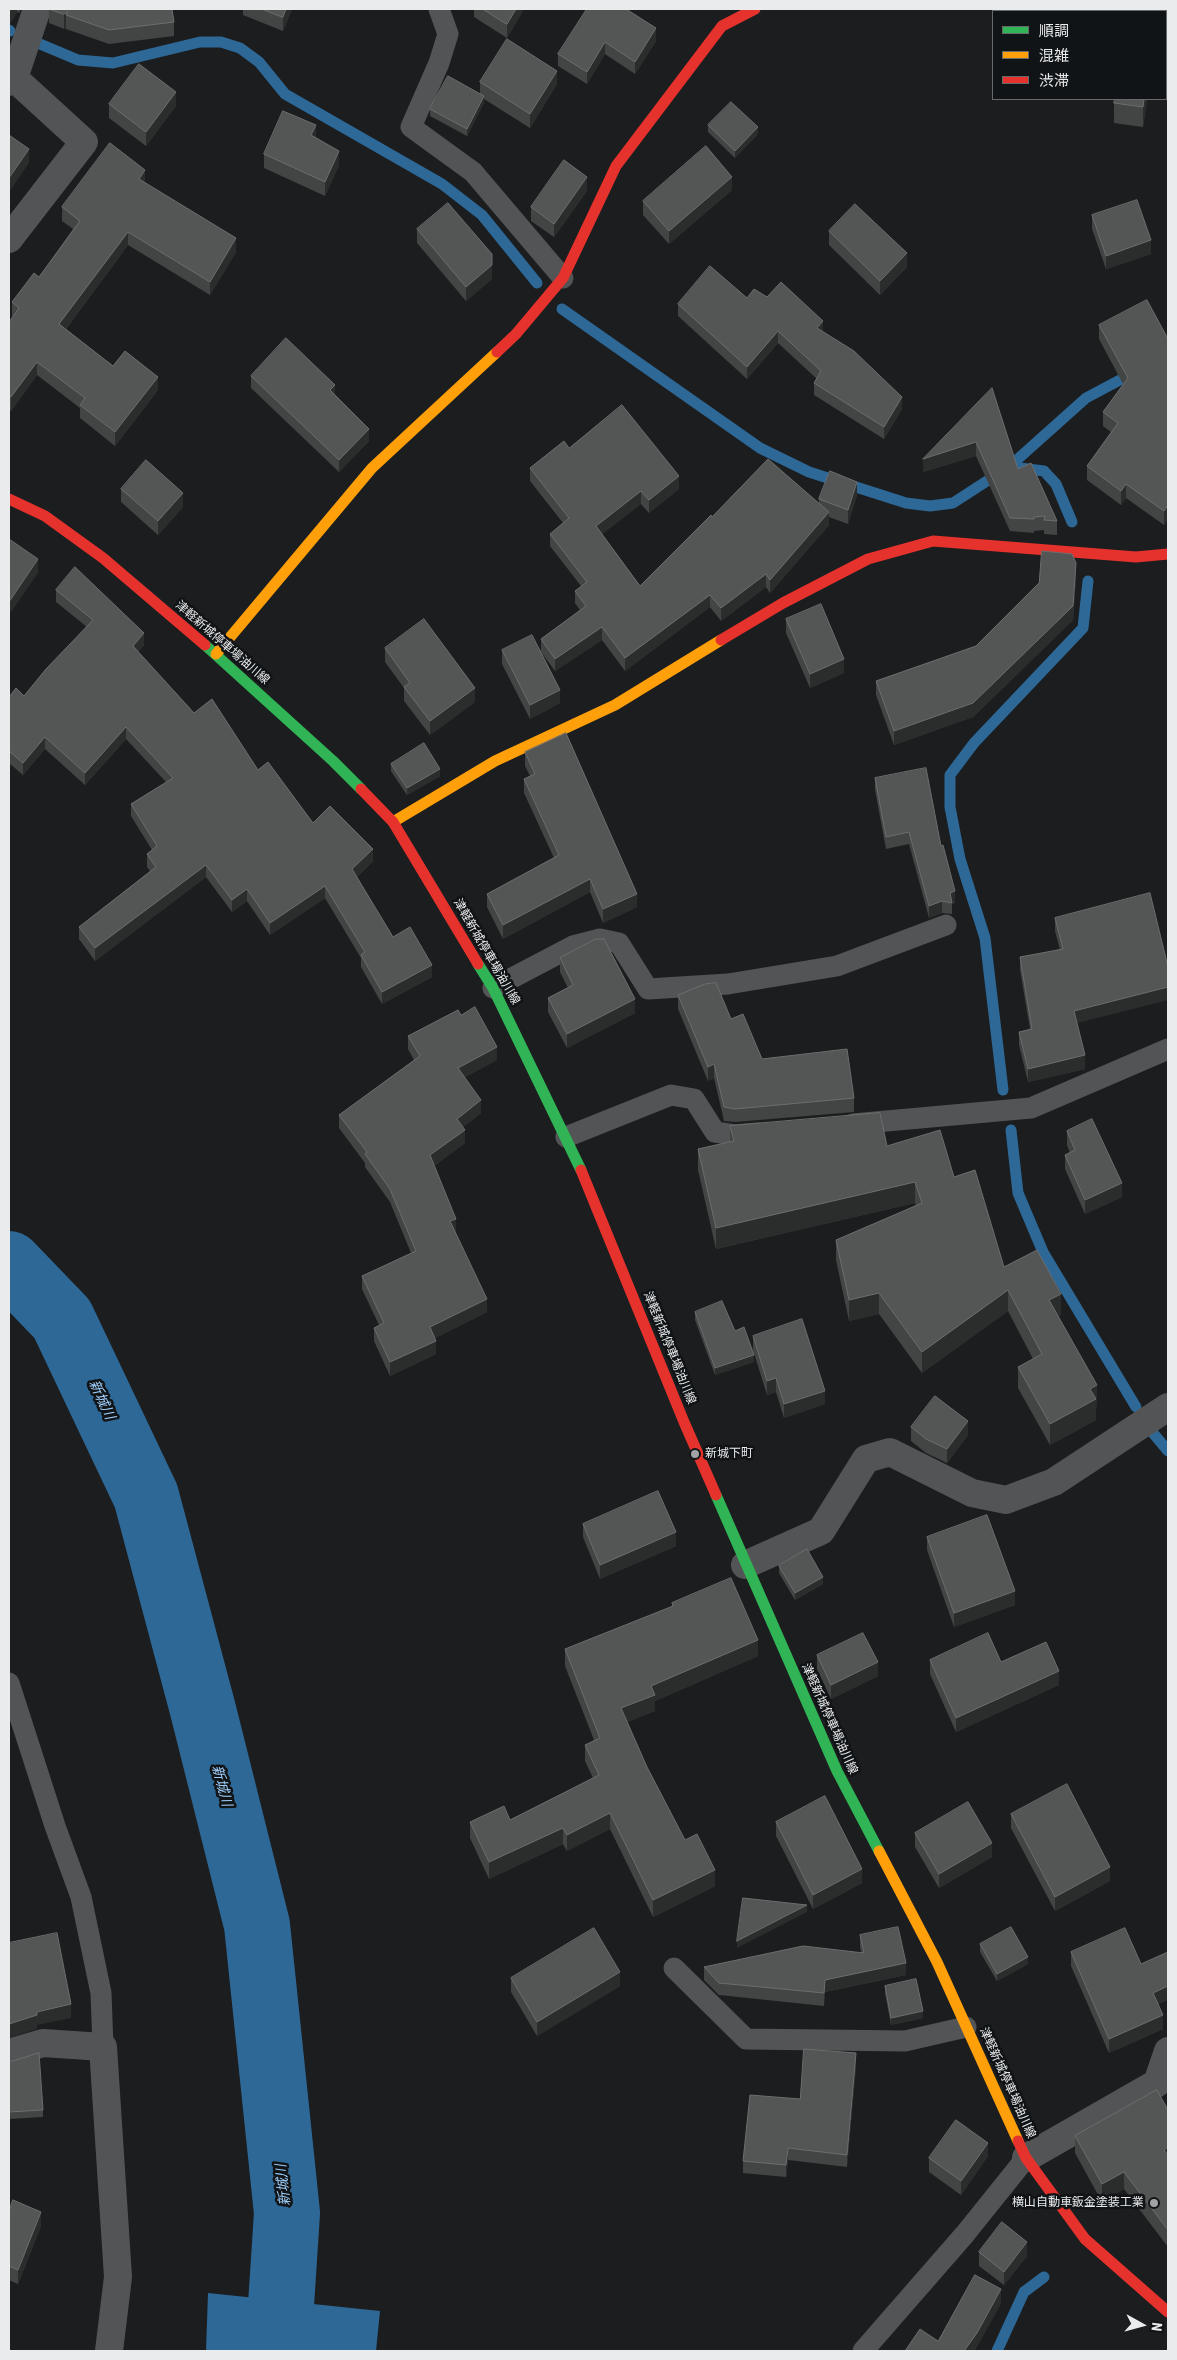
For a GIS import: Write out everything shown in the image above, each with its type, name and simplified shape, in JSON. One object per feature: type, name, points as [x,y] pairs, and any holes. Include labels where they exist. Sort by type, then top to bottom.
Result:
[{"type":"main road","points":[[216,654],[372,468],[516,334],[563,278],[616,166],[722,26],[755,9]]},
{"type":"main road","name":"津軽新城停車場油川線","points":[[9,499],[45,516],[103,558],[216,654],[333,761],[393,822],[493,988],[586,1179],[684,1422],[837,1771],[936,1962],[1026,2158],[1085,2239],[1168,2312]]},
{"type":"main road","points":[[393,822],[496,761],[615,705],[783,603],[868,559],[933,541],[1136,557],[1168,554]]},
{"type":"street","points":[[9,239],[84,142],[11,80],[37,9]]},
{"type":"street","points":[[745,1564],[821,1531],[866,1459],[890,1452],[972,1493],[1006,1500],[1054,1482],[1168,1406]]},
{"type":"street","points":[[9,2053],[43,2043],[103,2047],[118,2277],[109,2351]]},
{"type":"street","points":[[1026,2158],[1156,2083],[1168,2051]]},
{"type":"lane","points":[[439,9],[448,34],[439,63],[410,127],[473,172],[563,278]]},
{"type":"lane","points":[[493,988],[574,946],[600,939],[619,942],[648,989],[728,984],[838,966],[946,926]]},
{"type":"lane","points":[[834,1126],[1031,1108],[1168,1049]]},
{"type":"lane","points":[[566,1137],[671,1095],[694,1099],[715,1132],[735,1135],[774,1132]]},
{"type":"lane","points":[[9,1683],[55,1826],[81,1897],[101,1993],[103,2047]]},
{"type":"lane","points":[[674,1968],[746,2039],[905,2040],[966,2027]]},
{"type":"lane","points":[[862,2351],[965,2234],[1026,2158]]},
{"type":"water","points":[[208,2293],[380,2311],[376,2351],[206,2351]]},
{"type":"building","points":[[49,9],[172,9],[174,22],[109,30],[66,15],[68,12],[64,14]]},
{"type":"building","points":[[262,9],[286,9],[283,17]]},
{"type":"building","points":[[483,9],[516,9],[507,24]]},
{"type":"building","points":[[587,9],[626,9],[656,28],[635,62],[605,42],[587,72],[558,54]]},
{"type":"building","points":[[1168,9],[1168,11],[1167,10],[1126,10]]},
{"type":"building","points":[[507,39],[557,71],[530,114],[480,82]]},
{"type":"building","points":[[139,64],[176,92],[146,132],[109,104]]},
{"type":"building","points":[[448,76],[484,96],[467,129],[430,109]]},
{"type":"building","points":[[1115,100],[1144,100],[1143,107],[1114,103]]},
{"type":"building","points":[[731,102],[758,127],[735,151],[708,125]]},
{"type":"building","points":[[283,111],[316,125],[311,135],[339,151],[325,182],[264,154]]},
{"type":"building","points":[[9,135],[29,149],[9,178]]},
{"type":"building","points":[[110,143],[145,170],[139,179],[236,238],[210,282],[128,232],[59,324],[113,366],[125,351],[158,377],[115,432],[80,405],[85,398],[37,362],[11,397],[9,396],[9,322],[19,308],[12,302],[34,273],[39,277],[80,221],[62,207]]},
{"type":"building","points":[[706,146],[732,177],[669,231],[643,201]]},
{"type":"building","points":[[564,160],[587,177],[554,224],[531,207]]},
{"type":"building","points":[[1137,200],[1151,240],[1106,256],[1092,215]]},
{"type":"building","points":[[448,203],[492,254],[492,265],[466,287],[417,229]]},
{"type":"building","points":[[855,204],[907,253],[880,281],[829,231]]},
{"type":"building","points":[[710,266],[747,298],[754,289],[767,297],[781,282],[823,321],[817,328],[854,351],[902,397],[884,427],[814,383],[821,371],[778,331],[747,367],[678,304]]},
{"type":"building","points":[[1147,300],[1168,339],[1168,505],[1164,511],[1126,484],[1121,491],[1087,466],[1118,423],[1103,412],[1128,378],[1099,325]]},
{"type":"building","points":[[286,338],[335,385],[330,390],[369,429],[339,460],[251,376]]},
{"type":"building","points":[[992,388],[1018,469],[1031,463],[1057,521],[1044,520],[1045,516],[1034,517],[1034,519],[1010,518],[976,442],[923,459]]},
{"type":"building","points":[[622,405],[679,476],[649,500],[641,491],[596,526],[640,586],[711,515],[712,517],[768,459],[829,512],[770,580],[766,574],[721,608],[710,595],[625,658],[602,627],[555,659],[541,639],[586,606],[575,591],[587,582],[550,534],[569,518],[530,468],[564,441],[569,448]]},
{"type":"building","points":[[146,460],[183,493],[158,521],[121,489]]},
{"type":"building","points":[[830,471],[857,482],[848,510],[819,499]]},
{"type":"building","points":[[9,539],[38,559],[9,602]]},
{"type":"building","points":[[1042,551],[1072,554],[1076,563],[1073,606],[973,703],[894,731],[876,681],[976,646],[1039,583]]},
{"type":"building","points":[[75,567],[144,633],[133,646],[194,713],[212,699],[258,770],[268,762],[313,823],[330,806],[373,849],[352,869],[393,937],[410,927],[432,965],[382,992],[361,955],[365,952],[325,886],[270,923],[247,889],[232,900],[206,865],[95,948],[79,927],[156,867],[147,854],[157,846],[131,804],[173,778],[126,727],[85,773],[45,737],[23,763],[9,751],[9,697],[16,688],[24,696],[46,669],[93,620],[56,590]]},
{"type":"building","points":[[821,604],[844,659],[810,674],[786,619]]},
{"type":"building","points":[[424,619],[475,688],[430,721],[404,687],[410,683],[385,648]]},
{"type":"building","points":[[532,635],[560,690],[530,705],[502,650]]},
{"type":"building","points":[[566,733],[637,894],[603,909],[590,879],[503,925],[487,894],[559,855],[524,779],[535,774],[525,752]]},
{"type":"building","points":[[424,743],[440,769],[407,788],[391,764]]},
{"type":"building","points":[[926,768],[941,846],[943,845],[955,891],[950,893],[952,903],[942,901],[929,906],[909,832],[886,837],[875,778]]},
{"type":"building","points":[[1150,893],[1168,967],[1168,987],[1074,1011],[1085,1055],[1028,1069],[1019,1032],[1032,1029],[1020,957],[1063,949],[1055,918]]},
{"type":"building","points":[[596,939],[604,939],[635,999],[567,1034],[548,998],[573,985],[560,958]]},
{"type":"building","points":[[716,983],[731,1019],[743,1014],[762,1059],[847,1049],[854,1098],[735,1109],[724,1107],[714,1064],[708,1067],[678,995],[705,984]]},
{"type":"building","points":[[475,1007],[497,1047],[458,1068],[481,1100],[457,1119],[465,1130],[430,1155],[456,1219],[450,1221],[487,1299],[430,1327],[436,1341],[390,1362],[374,1328],[384,1323],[362,1276],[416,1251],[390,1189],[365,1154],[367,1152],[339,1115],[420,1056],[408,1036],[458,1010],[461,1015]]},
{"type":"building","points":[[880,1113],[887,1146],[940,1130],[954,1177],[975,1170],[1004,1267],[1037,1250],[1061,1294],[1049,1300],[1097,1385],[1090,1389],[1096,1399],[1050,1424],[1018,1367],[1042,1354],[1008,1290],[922,1352],[879,1293],[849,1300],[836,1240],[922,1203],[915,1182],[716,1228],[698,1149],[734,1141],[730,1126]]},
{"type":"building","points":[[1092,1119],[1122,1183],[1085,1200],[1065,1155],[1075,1150],[1067,1131]]},
{"type":"building","points":[[722,1301],[735,1331],[744,1327],[754,1355],[715,1368],[695,1312]]},
{"type":"building","points":[[802,1319],[825,1391],[784,1404],[776,1378],[767,1381],[753,1336]]},
{"type":"building","points":[[935,1396],[968,1421],[947,1449],[926,1439],[911,1427]]},
{"type":"building","points":[[658,1491],[676,1532],[600,1565],[583,1524]]},
{"type":"building","points":[[987,1515],[1015,1591],[954,1613],[927,1537]]},
{"type":"building","points":[[807,1549],[823,1577],[795,1593],[779,1566]]},
{"type":"building","points":[[731,1578],[758,1640],[651,1686],[655,1695],[621,1708],[647,1767],[685,1840],[697,1834],[715,1870],[653,1900],[610,1813],[567,1835],[563,1828],[489,1862],[470,1822],[504,1806],[510,1820],[599,1775],[585,1745],[600,1738],[565,1649],[673,1606],[672,1603]]},
{"type":"building","points":[[863,1633],[878,1662],[831,1685],[817,1655]]},
{"type":"building","points":[[988,1633],[1001,1662],[1046,1642],[1059,1671],[956,1718],[930,1660]]},
{"type":"building","points":[[1067,1784],[1110,1867],[1055,1897],[1011,1814]]},
{"type":"building","points":[[825,1796],[862,1869],[813,1895],[776,1822]]},
{"type":"building","points":[[968,1802],[992,1843],[939,1874],[915,1833]]},
{"type":"building","points":[[743,1898],[807,1905],[737,1941]]},
{"type":"building","points":[[898,1927],[906,1963],[825,1980],[824,1993],[719,1983],[704,1967],[803,1946],[864,1953],[860,1935]]},
{"type":"building","points":[[1011,1927],[1028,1957],[997,1974],[980,1944]]},
{"type":"building","points":[[594,1928],[620,1972],[537,2022],[511,1978]]},
{"type":"building","points":[[1125,1928],[1141,1964],[1168,1952],[1168,1986],[1153,1993],[1163,2015],[1109,2039],[1071,1952]]},
{"type":"building","points":[[57,1933],[71,2004],[37,2012],[37,2015],[9,2024],[9,1943]]},
{"type":"building","points":[[916,1979],[923,2011],[891,2018],[885,1986]]},
{"type":"building","points":[[804,2049],[856,2053],[847,2155],[788,2148],[786,2165],[743,2161],[750,2095],[800,2099]]},
{"type":"building","points":[[39,2053],[43,2110],[9,2112],[9,2061]]},
{"type":"building","points":[[1157,2090],[1168,2110],[1168,2147],[1164,2150],[1168,2155],[1168,2230],[1124,2172],[1102,2184],[1075,2136]]},
{"type":"building","points":[[956,2120],[988,2143],[961,2181],[929,2158]]},
{"type":"building","points":[[13,2200],[41,2212],[18,2270],[9,2266],[9,2212]]},
{"type":"building","points":[[1002,2222],[1027,2242],[1004,2272],[979,2252]]},
{"type":"building","points":[[975,2275],[1001,2289],[977,2333],[964,2351],[905,2351],[920,2329],[938,2341]]},
{"type":"waterway","points":[[40,44],[78,60],[113,63],[200,42],[221,42],[240,48],[259,62],[285,94],[442,184],[482,215],[537,283]]},
{"type":"waterway","points":[[562,309],[760,448],[809,472],[906,503],[930,506],[953,503],[1010,466],[1086,398],[1133,373]]},
{"type":"waterway","points":[[1020,468],[1044,471],[1056,484],[1072,522]]},
{"type":"waterway","points":[[1003,1090],[985,938],[960,859],[950,807],[950,775],[974,743],[1083,628],[1088,581]]},
{"type":"waterway","points":[[1011,1130],[1018,1193],[1043,1252],[1136,1407]]},
{"type":"waterway","name":"新城川","points":[[9,1264],[62,1319],[146,1496],[203,1710],[257,1925],[287,2213],[278,2351]]},
{"type":"waterway","points":[[1153,1433],[1168,1451]]},
{"type":"waterway","points":[[997,2351],[1024,2292],[1044,2277]]},
{"type":"traffic: fast","points":[[205,645],[333,761],[361,789]]},
{"type":"traffic: fast","points":[[478,964],[493,988],[581,1170]]},
{"type":"traffic: fast","points":[[716,1495],[837,1771],[879,1851]]},
{"type":"traffic: slow","points":[[216,654],[372,468],[497,352]]},
{"type":"traffic: slow","points":[[393,822],[495,761],[615,705],[721,640]]},
{"type":"traffic: slow","points":[[879,1851],[937,1962],[1018,2141]]},
{"type":"traffic: jam","points":[[497,352],[516,334],[563,278],[616,166],[722,26],[755,9]]},
{"type":"traffic: jam","points":[[9,499],[45,516],[103,558],[205,645]]},
{"type":"traffic: jam","points":[[721,640],[783,603],[868,559],[933,541],[1136,557],[1168,554]]},
{"type":"traffic: jam","points":[[361,789],[393,822],[478,964]]},
{"type":"traffic: jam","points":[[581,1170],[684,1422],[716,1495]]},
{"type":"traffic: jam","points":[[1018,2141],[1026,2158],[1085,2239],[1168,2312]]},
{"type":"place","name":"新城下町","points":[[695,1454]]},
{"type":"place","name":"横山自動車鈑金塗装工業","points":[[1154,2203]]}]
